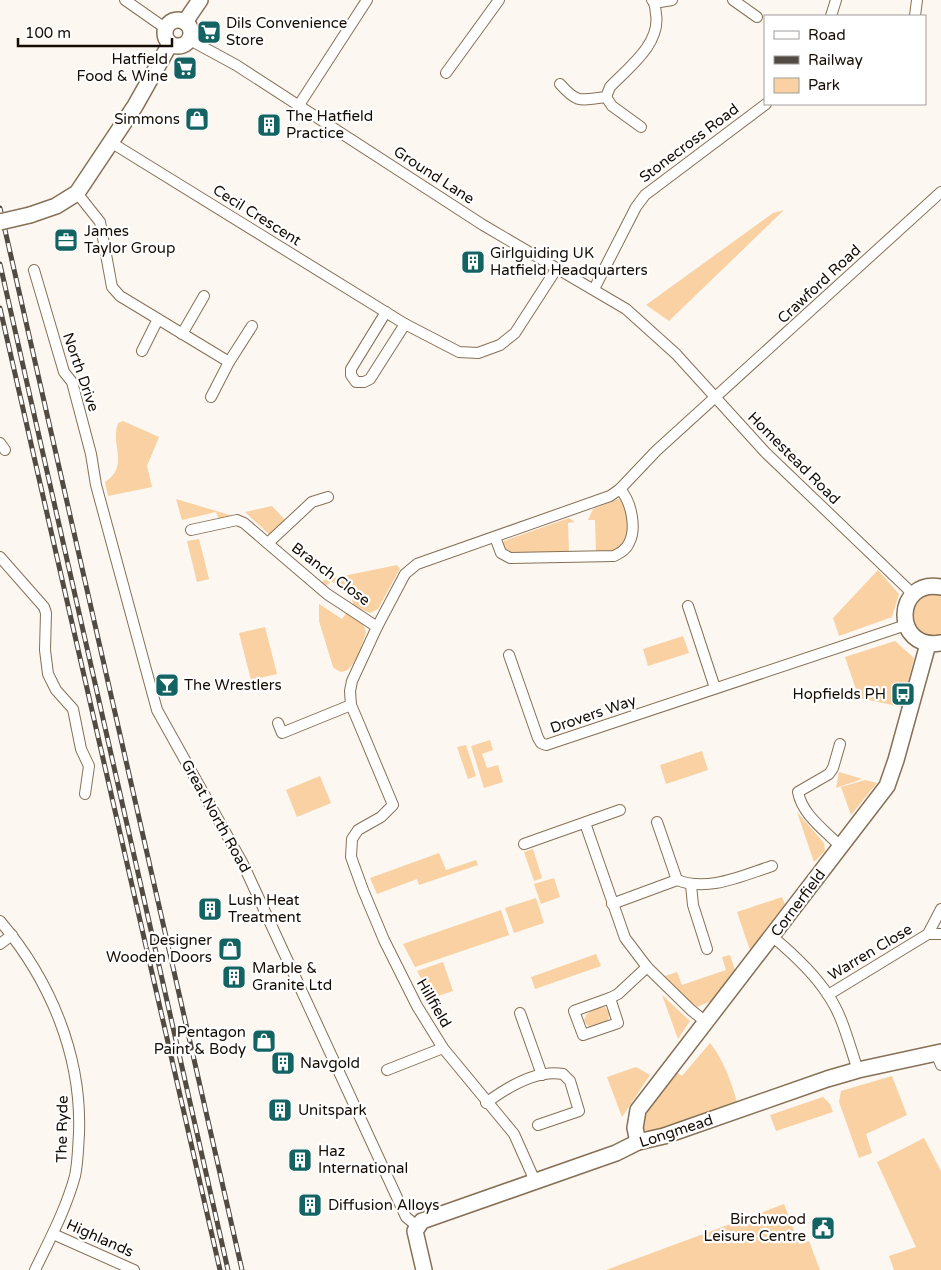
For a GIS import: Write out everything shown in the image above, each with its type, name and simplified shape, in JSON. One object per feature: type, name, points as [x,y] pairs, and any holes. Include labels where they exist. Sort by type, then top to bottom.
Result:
[{"type":"street","points":[[125,0],[166,28]]},
{"type":"street","points":[[185,22],[200,0]]},
{"type":"street","points":[[299,105],[367,0]]},
{"type":"street","points":[[446,73],[499,0]]},
{"type":"street","points":[[606,97],[610,88],[652,41],[657,20],[653,1],[672,0]]},
{"type":"street","points":[[733,0],[757,17]]},
{"type":"street","points":[[831,15],[836,0]]},
{"type":"street","points":[[915,15],[917,0]]},
{"type":"street","points":[[176,20],[185,22],[191,31],[190,40],[179,47],[170,44],[165,39],[166,28],[176,20]]},
{"type":"street","name":"Ground Lane","points":[[190,40],[236,64],[483,225],[626,309],[659,338]]},
{"type":"street","points":[[0,222],[30,215],[56,206],[77,193],[112,143],[170,44]]},
{"type":"street","points":[[560,84],[576,100],[606,97]]},
{"type":"street","points":[[606,97],[612,106],[641,127]]},
{"type":"street","name":"Stonecross Road","points":[[594,289],[636,207],[645,195],[765,105]]},
{"type":"street","name":"Cecil Crescent","points":[[112,143],[405,324],[459,352],[478,353],[500,345],[515,333],[557,268]]},
{"type":"street","name":"Crawford Road","points":[[351,705],[352,681],[398,584],[410,568],[596,501],[620,489],[656,451],[941,192]]},
{"type":"street","points":[[77,193],[100,222],[112,287],[120,296],[230,362]]},
{"type":"street","name":"North Drive","points":[[34,270],[64,372],[72,382],[91,454],[96,485]]},
{"type":"street","points":[[182,334],[204,296]]},
{"type":"street","points":[[386,312],[351,369],[351,375],[356,382],[364,382],[370,378],[405,324]]},
{"type":"street","points":[[142,351],[158,319]]},
{"type":"street","points":[[211,397],[252,326]]},
{"type":"street","name":"Homestead Road","points":[[659,338],[716,397],[765,452],[914,594]]},
{"type":"street","name":"Great North Road","points":[[96,485],[157,710],[243,864],[406,1216],[417,1226]]},
{"type":"street","points":[[494,537],[500,552],[510,558],[614,556],[623,551],[632,536],[630,506],[627,497],[620,489]]},
{"type":"street","name":"Branch Close","points":[[268,543],[312,502],[328,497]]},
{"type":"street","name":"Branch Close","points":[[192,530],[237,520],[244,523],[327,594],[377,627]]},
{"type":"street","points":[[0,557],[44,607],[46,613],[45,661],[48,674],[56,690],[73,709],[82,749],[89,766],[85,794]]},
{"type":"street","points":[[934,643],[919,640],[906,625],[905,608],[914,594],[930,586],[941,587]]},
{"type":"street","points":[[688,606],[715,688]]},
{"type":"street","name":"Drovers Way","points":[[509,655],[538,738],[541,743],[546,745],[906,625]]},
{"type":"street","name":"Cornerfield","points":[[638,1142],[635,1128],[638,1110],[879,798],[892,774],[934,643]]},
{"type":"street","points":[[278,723],[282,733],[351,705]]},
{"type":"street","name":"Hillfield","points":[[351,705],[393,805],[381,818],[365,826],[352,839],[350,847],[353,863],[384,940],[418,1006],[443,1048],[486,1103],[514,1134],[535,1180]]},
{"type":"street","points":[[840,744],[833,768],[829,774],[798,792],[800,800],[810,816],[841,847]]},
{"type":"street","points":[[524,844],[620,810]]},
{"type":"street","points":[[657,822],[677,880]]},
{"type":"street","points":[[585,823],[625,938],[647,966],[691,1010],[706,1022]]},
{"type":"street","points":[[612,904],[677,880],[691,885],[721,883],[772,866]]},
{"type":"street","points":[[691,885],[692,904],[707,950]]},
{"type":"street","name":"Warren Close","points":[[828,995],[928,934],[941,909]]},
{"type":"street","name":"The Ryde","points":[[0,921],[26,953],[53,1002],[64,1035],[77,1087],[79,1114],[76,1173],[53,1234],[34,1270]]},
{"type":"street","name":"Warren Close","points":[[928,934],[941,934]]},
{"type":"street","points":[[0,944],[12,935]]},
{"type":"street","points":[[773,937],[788,950],[828,995],[858,1070]]},
{"type":"street","points":[[610,998],[618,1023],[583,1035],[574,1011],[618,994],[647,966]]},
{"type":"street","points":[[520,1013],[542,1075]]},
{"type":"street","points":[[387,1070],[443,1048]]},
{"type":"street","name":"Longmead","points":[[417,1226],[422,1222],[535,1180],[616,1154],[638,1142],[664,1136],[858,1070],[939,1057]]},
{"type":"street","points":[[486,1103],[502,1091],[542,1075],[556,1073],[567,1077],[579,1111],[538,1125]]},
{"type":"street","points":[[417,1226],[415,1237],[424,1270]]},
{"type":"street","name":"Highlands","points":[[53,1234],[134,1270]]},
{"type":"green space","points":[[784,210],[669,321],[646,305],[773,213]]},
{"type":"green space","points":[[123,421],[159,437],[147,466],[152,487],[108,496],[105,482],[116,469],[118,455],[116,431],[118,423]]},
{"type":"green space","points":[[621,498],[628,506],[628,538],[620,551],[596,552],[595,520],[588,520],[593,509]]},
{"type":"green space","points":[[176,499],[233,516],[219,520],[216,512],[182,520]]},
{"type":"green space","points":[[272,506],[286,521],[271,536],[245,512]]},
{"type":"green space","points":[[569,518],[575,522],[568,523],[569,552],[507,555],[502,545],[504,541]]},
{"type":"green space","points":[[199,539],[209,579],[197,582],[187,541]]},
{"type":"green space","points":[[397,565],[400,569],[378,609],[370,613],[354,606],[352,600],[354,596],[331,581],[328,585],[321,584],[324,580]]},
{"type":"green space","points":[[878,570],[899,594],[892,617],[839,636],[833,618]]},
{"type":"green space","points":[[930,593],[941,595],[941,636],[931,636],[922,633],[916,628],[913,621],[914,605],[920,598]]},
{"type":"green space","points":[[319,604],[342,619],[347,612],[360,620],[364,625],[366,633],[358,654],[350,668],[345,671],[339,671],[333,667],[319,621]]},
{"type":"green space","points":[[265,627],[277,674],[251,680],[239,633]]},
{"type":"green space","points":[[683,636],[689,653],[648,666],[643,649]]},
{"type":"green space","points":[[895,641],[914,658],[902,707],[859,698],[845,657]]},
{"type":"green space","points":[[490,740],[493,750],[482,754],[487,768],[498,765],[503,782],[484,788],[471,746]]},
{"type":"green space","points":[[466,745],[476,776],[468,779],[457,747]]},
{"type":"green space","points":[[702,751],[708,770],[666,784],[660,765]]},
{"type":"green space","points":[[839,772],[862,779],[836,788]]},
{"type":"green space","points":[[320,776],[331,803],[297,817],[286,790]]},
{"type":"green space","points":[[865,780],[877,783],[851,815],[841,787]]},
{"type":"green space","points":[[797,812],[824,843],[825,851],[814,862]]},
{"type":"green space","points":[[533,849],[542,878],[534,881],[524,852]]},
{"type":"green space","points":[[439,853],[446,870],[476,860],[478,865],[419,885],[417,879],[377,894],[370,878]]},
{"type":"green space","points":[[554,878],[560,897],[541,904],[534,884]]},
{"type":"green space","points":[[782,897],[785,904],[750,950],[737,912]]},
{"type":"green space","points":[[536,898],[544,923],[514,933],[505,908]]},
{"type":"green space","points":[[501,910],[509,935],[415,967],[403,944]]},
{"type":"green space","points":[[596,954],[601,966],[535,989],[531,977]]},
{"type":"green space","points":[[730,955],[736,973],[716,999],[697,1007],[662,977],[677,972],[682,985],[726,970],[722,957]]},
{"type":"green space","points":[[443,962],[453,991],[432,998],[417,971]]},
{"type":"green space","points":[[662,995],[690,1021],[678,1039]]},
{"type":"green space","points":[[605,1007],[610,1013],[608,1020],[600,1025],[589,1027],[584,1021],[586,1015],[594,1009]]},
{"type":"green space","points":[[710,1043],[724,1065],[738,1105],[650,1134],[643,1130],[640,1118],[676,1072],[682,1076]]},
{"type":"green space","points":[[636,1067],[650,1075],[622,1117],[607,1077]]},
{"type":"green space","points":[[892,1076],[907,1115],[866,1134],[872,1153],[859,1158],[839,1102],[841,1091]]},
{"type":"green space","points":[[823,1097],[830,1104],[833,1112],[776,1131],[770,1115]]},
{"type":"green space","points":[[924,1138],[941,1171],[941,1270],[894,1270],[889,1256],[916,1247],[877,1162]]},
{"type":"green space","points":[[784,1204],[799,1244],[809,1241],[820,1270],[606,1270]]},
{"type":"railway","points":[[0,208],[242,1270]]},
{"type":"railway","points":[[0,264],[228,1270]]},
{"type":"railway","points":[[0,308],[220,1270]]},
{"type":"place","name":"Dils Convenience Store","points":[[209,32]]},
{"type":"place","name":"Hatfield Food & Wine","points":[[185,68]]},
{"type":"place","name":"Simmons","points":[[197,119]]},
{"type":"place","name":"The Hatfield Practice","points":[[269,125]]},
{"type":"place","name":"James Taylor Group","points":[[66,240]]},
{"type":"place","name":"Girlguiding UK Hatfield Headquarters","points":[[473,262]]},
{"type":"place","name":"The Wrestlers","points":[[167,685]]},
{"type":"place","name":"Hopfields PH","points":[[903,694]]},
{"type":"place","name":"Lush Heat Treatment","points":[[210,909]]},
{"type":"place","name":"Designer Wooden Doors","points":[[230,949]]},
{"type":"place","name":"Marble & Granite Ltd","points":[[234,977]]},
{"type":"place","name":"Pentagon Paint & Body","points":[[264,1041]]},
{"type":"place","name":"Navgold","points":[[283,1063]]},
{"type":"place","name":"Unitspark","points":[[280,1110]]},
{"type":"place","name":"Haz International","points":[[300,1160]]},
{"type":"place","name":"Diffusion Alloys","points":[[310,1205]]},
{"type":"place","name":"Birchwood Leisure Centre","points":[[823,1228]]}]
